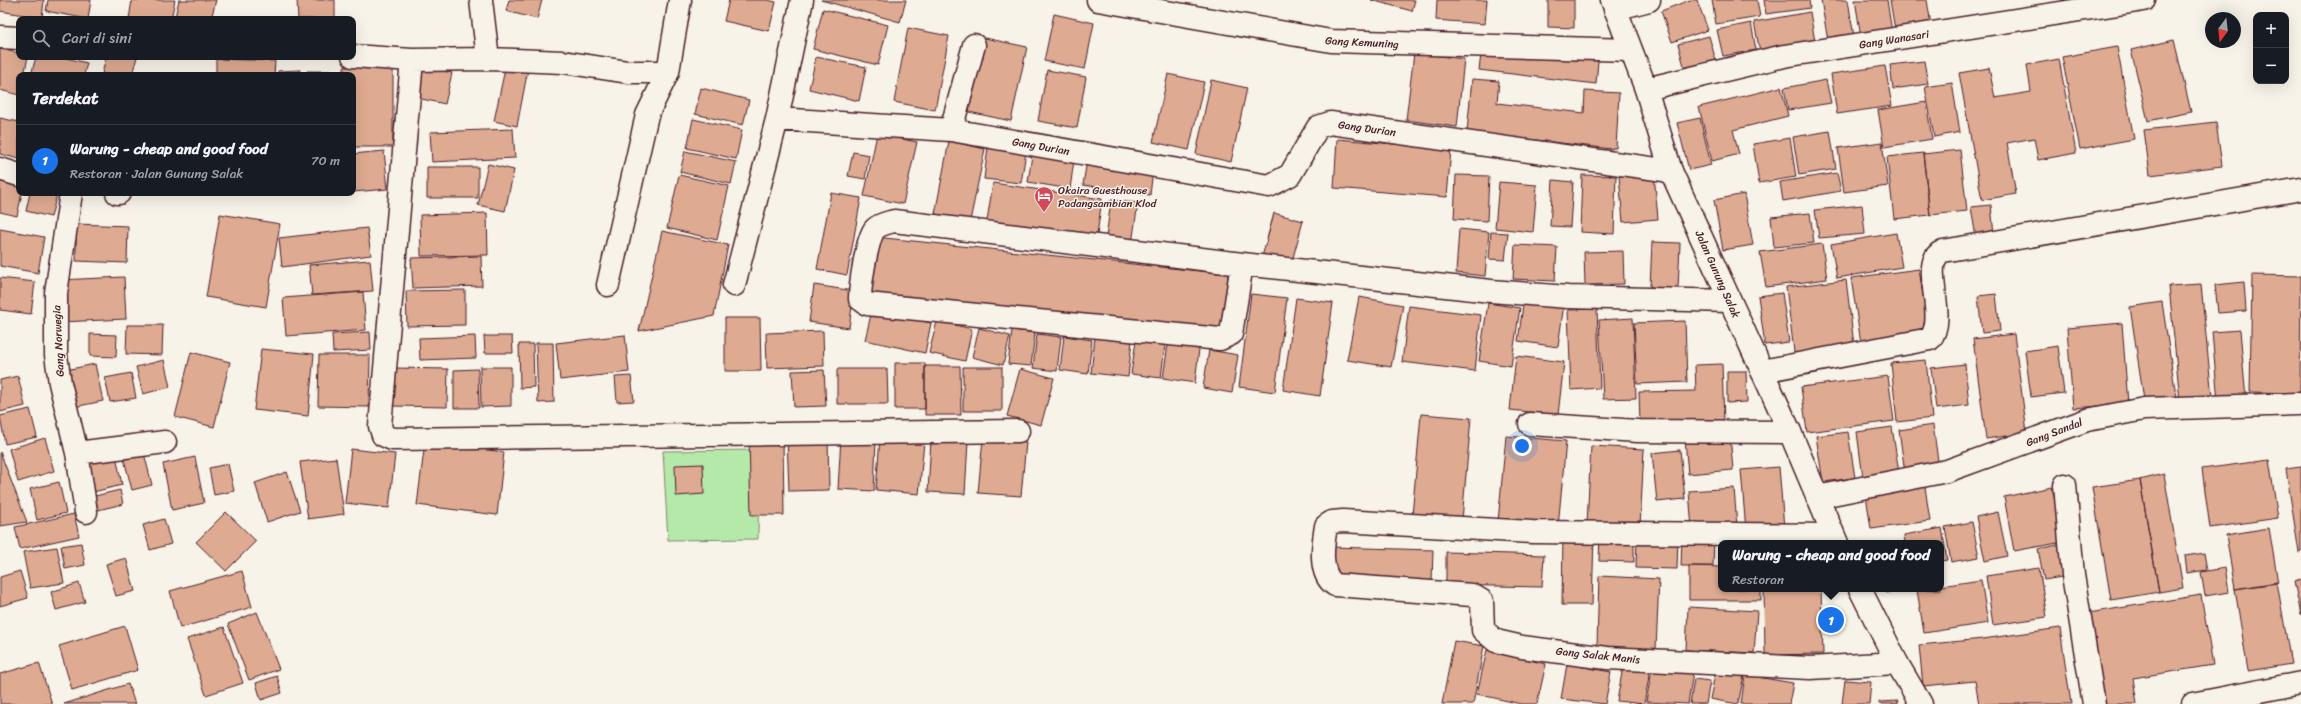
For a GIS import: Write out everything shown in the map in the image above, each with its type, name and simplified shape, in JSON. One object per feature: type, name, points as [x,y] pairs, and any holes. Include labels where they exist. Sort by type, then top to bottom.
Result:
[{"type":"street","points":[[481,0],[488,59]]},
{"type":"street","points":[[608,285],[647,115],[668,72],[680,0]]},
{"type":"street","points":[[734,285],[777,119],[802,0]]},
{"type":"street","name":"Gang Kemuning","points":[[1098,0],[1331,41],[1630,50]]},
{"type":"street","points":[[1613,4],[1649,0]]},
{"type":"street","name":"Gang Wanasari","points":[[1646,89],[1784,56],[2144,0]]},
{"type":"street","name":"Jalan Gunung Salak","points":[[1613,4],[1646,89],[1671,171],[1790,432],[1835,539]]},
{"type":"street","points":[[0,36],[16,38]]},
{"type":"street","points":[[951,130],[974,45]]},
{"type":"street","points":[[356,56],[412,60],[488,59],[563,62],[628,72],[668,72]]},
{"type":"street","points":[[412,60],[380,426],[384,435],[392,439],[1018,431]]},
{"type":"street","name":"Gang Durian","points":[[777,119],[951,130],[1269,186],[1290,175],[1318,127],[1330,123],[1671,171]]},
{"type":"street","points":[[0,170],[16,173]]},
{"type":"street","points":[[1762,371],[1930,339],[1938,321],[1932,266],[1936,256],[1943,251],[2301,189]]},
{"type":"street","name":"Gang Norwegia","points":[[71,196],[56,293],[56,355],[60,384],[77,453],[86,512]]},
{"type":"street","points":[[1242,264],[1231,334],[1220,339],[867,304],[860,299],[874,230],[883,224],[894,221],[1242,264],[1568,297],[1730,301]]},
{"type":"street","name":"Gang Sandal","points":[[1817,497],[1947,472],[2087,420],[2144,409],[2298,404]]},
{"type":"street","points":[[1530,424],[1638,431],[1790,432]]},
{"type":"street","points":[[77,453],[165,442]]},
{"type":"street","points":[[2066,485],[2073,575],[2094,704]]},
{"type":"street","name":"Gang Salak Manis","points":[[1835,539],[1532,532],[1343,520],[1332,522],[1326,526],[1324,536],[1326,577],[1335,586],[1472,595],[1482,601],[1483,630],[1496,641],[1522,647],[1607,658],[1783,667],[1810,668],[1896,662]]},
{"type":"street","points":[[1861,592],[1896,662],[1921,704]]},
{"type":"street","points":[[2193,704],[2301,683]]},
{"type":"green space","points":[[759,450],[758,539],[668,540],[663,451]]},
{"type":"building","points":[[0,0],[44,0],[42,16],[30,16],[0,11]]},
{"type":"building","points":[[48,0],[91,0],[88,16],[72,16],[46,11]]},
{"type":"building","points":[[132,0],[175,0],[172,16],[129,16]]},
{"type":"building","points":[[179,0],[216,0],[212,16],[175,16]]},
{"type":"building","points":[[297,0],[335,0],[335,16],[298,16]]},
{"type":"building","points":[[509,0],[542,0],[537,19],[506,11]]},
{"type":"building","points":[[729,0],[767,0],[776,2],[769,31],[724,21]]},
{"type":"building","points":[[821,0],[906,0],[900,22]]},
{"type":"building","points":[[1371,0],[1415,0],[1412,11]]},
{"type":"building","points":[[1437,0],[1487,0],[1485,24],[1436,20]]},
{"type":"building","points":[[1548,0],[1574,0],[1574,28],[1548,27]]},
{"type":"building","points":[[1690,0],[1697,0],[1708,30],[1672,42],[1661,11]]},
{"type":"building","points":[[1712,0],[1757,0],[1760,17],[1716,24]]},
{"type":"building","points":[[1764,0],[1809,0],[1810,8],[1766,14]]},
{"type":"building","points":[[1821,0],[1848,0],[1854,37],[1828,41]]},
{"type":"building","points":[[1855,0],[1887,0],[1893,39],[1862,43]]},
{"type":"building","points":[[1890,0],[1927,0],[1932,31],[1896,36]]},
{"type":"building","points":[[823,9],[888,25],[878,65],[813,49]]},
{"type":"building","points":[[1810,12],[1815,42],[1760,52],[1754,22]]},
{"type":"building","points":[[1054,14],[1094,23],[1085,69],[1044,61]]},
{"type":"building","points":[[1751,23],[1756,50],[1723,56],[1717,30]]},
{"type":"building","points":[[908,28],[949,36],[935,110],[894,102]]},
{"type":"building","points":[[1709,36],[1718,68],[1687,77],[1678,44]]},
{"type":"building","points":[[985,38],[1027,47],[1011,121],[969,112]]},
{"type":"building","points":[[2174,40],[2191,112],[2148,121],[2131,50]]},
{"type":"building","points":[[1482,47],[1598,61],[1596,84],[1479,70]]},
{"type":"building","points":[[2117,47],[2134,139],[2080,149],[2062,57]]},
{"type":"building","points":[[0,49],[16,52],[16,60],[27,60],[25,72],[16,72],[16,94],[0,90]]},
{"type":"building","points":[[1414,53],[1464,59],[1457,127],[1406,120]]},
{"type":"building","points":[[816,57],[866,67],[859,101],[809,89]]},
{"type":"building","points":[[2059,59],[2076,153],[2038,160],[2034,138],[2007,143],[2016,194],[1982,200],[1959,73],[1989,68],[1995,98],[2031,92],[2027,65]]},
{"type":"building","points":[[35,60],[74,60],[87,63],[85,72],[32,72]]},
{"type":"building","points":[[105,60],[136,60],[133,72],[102,72]]},
{"type":"building","points":[[216,60],[275,61],[274,72],[216,72]]},
{"type":"building","points":[[1924,61],[1928,84],[1893,89],[1890,65]]},
{"type":"building","points":[[506,64],[528,69],[517,126],[494,121]]},
{"type":"building","points":[[1885,66],[1892,106],[1837,114],[1831,74]]},
{"type":"building","points":[[344,67],[393,67],[393,147],[356,147],[356,72],[344,72]]},
{"type":"building","points":[[424,67],[452,73],[445,104],[417,98]]},
{"type":"building","points":[[300,70],[300,72],[278,72]]},
{"type":"building","points":[[1047,70],[1086,77],[1077,128],[1038,121]]},
{"type":"building","points":[[307,71],[335,71],[335,72]]},
{"type":"building","points":[[1168,74],[1204,82],[1189,150],[1153,142]]},
{"type":"building","points":[[1472,79],[1499,81],[1497,103],[1584,113],[1585,91],[1619,93],[1616,148],[1612,149],[1467,132]]},
{"type":"building","points":[[1211,80],[1247,88],[1231,162],[1196,154]]},
{"type":"building","points":[[1826,80],[1831,103],[1788,110],[1784,88]]},
{"type":"building","points":[[1952,83],[1960,132],[1934,137],[1925,87]]},
{"type":"building","points":[[1781,87],[1788,116],[1733,130],[1739,154],[1712,161],[1699,107]]},
{"type":"building","points":[[701,88],[749,100],[743,125],[695,114]]},
{"type":"building","points":[[1926,102],[1932,139],[1884,147],[1878,110]]},
{"type":"building","points":[[0,118],[16,121],[16,158],[0,154]]},
{"type":"building","points":[[1700,118],[1711,165],[1689,170],[1677,123]]},
{"type":"building","points":[[693,119],[742,130],[736,159],[687,148]]},
{"type":"building","points":[[2216,122],[2222,166],[2150,175],[2144,130]]},
{"type":"building","points":[[513,129],[515,158],[432,162],[430,132]]},
{"type":"building","points":[[1830,131],[1836,169],[1799,175],[1793,137]]},
{"type":"building","points":[[877,134],[917,142],[903,204],[864,196]]},
{"type":"building","points":[[1790,138],[1796,177],[1759,183],[1753,144]]},
{"type":"building","points":[[1337,139],[1451,149],[1447,197],[1334,188]]},
{"type":"building","points":[[949,141],[985,149],[970,221],[935,214]]},
{"type":"building","points":[[1882,142],[1888,186],[1844,192],[1838,148]]},
{"type":"building","points":[[988,147],[1026,152],[1021,183],[984,179]]},
{"type":"building","points":[[1960,150],[1967,211],[1930,215],[1923,154]]},
{"type":"building","points":[[384,151],[388,189],[356,192],[356,154]]},
{"type":"building","points":[[685,151],[736,162],[731,184],[680,172]]},
{"type":"building","points":[[853,152],[869,155],[865,179],[848,176]]},
{"type":"building","points":[[1923,153],[1930,215],[1894,219],[1887,157]]},
{"type":"building","points":[[1032,155],[1074,160],[1070,189],[1028,182]]},
{"type":"building","points":[[1087,160],[1153,170],[1150,195],[1083,185]]},
{"type":"building","points":[[488,164],[514,170],[505,211],[478,205]]},
{"type":"building","points":[[427,167],[478,167],[478,198],[427,198]]},
{"type":"building","points":[[1837,173],[1841,191],[1783,201],[1780,182]]},
{"type":"building","points":[[1654,174],[1658,219],[1623,222],[1619,176]]},
{"type":"building","points":[[679,175],[729,186],[717,240],[667,228]]},
{"type":"building","points":[[1456,175],[1489,176],[1487,221],[1454,219]]},
{"type":"building","points":[[1582,175],[1616,176],[1614,234],[1580,232]]},
{"type":"building","points":[[1553,180],[1573,182],[1570,227],[1550,226]]},
{"type":"building","points":[[0,181],[16,184],[16,196],[21,196],[17,216],[0,212]]},
{"type":"building","points":[[1499,182],[1537,185],[1533,232],[1495,228]]},
{"type":"building","name":"Okaira Guesthouse Padangsambian Klod","points":[[993,183],[1102,199],[1096,242],[986,227]]},
{"type":"building","points":[[831,193],[861,198],[847,275],[817,269]]},
{"type":"building","points":[[1744,194],[1753,245],[1723,250],[1714,200]]},
{"type":"building","points":[[29,196],[56,196],[51,217],[26,211]]},
{"type":"building","points":[[1111,200],[1138,203],[1131,250],[1105,246]]},
{"type":"building","points":[[1862,205],[1865,234],[1819,238],[1815,210]]},
{"type":"building","points":[[1991,205],[1994,235],[1976,238],[1971,207]]},
{"type":"building","points":[[487,213],[488,255],[421,256],[420,215]]},
{"type":"building","points":[[1274,213],[1303,221],[1291,265],[1262,257]]},
{"type":"building","points":[[1810,213],[1814,243],[1774,247],[1771,217]]},
{"type":"building","points":[[220,214],[280,224],[266,307],[206,297]]},
{"type":"building","points":[[76,224],[128,226],[127,263],[76,261]]},
{"type":"building","points":[[367,228],[371,255],[282,267],[279,238]]},
{"type":"building","points":[[0,229],[44,237],[38,273],[0,266]]},
{"type":"building","points":[[1459,229],[1489,232],[1485,276],[1456,273]]},
{"type":"building","points":[[662,231],[728,245],[714,316],[639,331]]},
{"type":"building","points":[[1491,232],[1508,233],[1505,260],[1489,259]]},
{"type":"building","points":[[1896,233],[1902,267],[1837,278],[1831,244]]},
{"type":"building","points":[[875,237],[1228,274],[1223,332],[869,295]]},
{"type":"building","points":[[1652,242],[1680,243],[1678,289],[1650,287]]},
{"type":"building","points":[[1822,244],[1827,279],[1766,287],[1760,252]]},
{"type":"building","points":[[1515,245],[1557,247],[1555,281],[1513,279]]},
{"type":"building","points":[[1623,251],[1624,284],[1585,285],[1584,252]]},
{"type":"building","points":[[481,256],[482,286],[413,288],[411,258]]},
{"type":"building","points":[[370,260],[373,291],[312,295],[309,265]]},
{"type":"building","points":[[1919,269],[1929,334],[1861,343],[1851,278]]},
{"type":"building","points":[[2252,275],[2301,276],[2300,393],[2250,392]]},
{"type":"building","points":[[124,277],[126,319],[61,322],[59,280]]},
{"type":"building","points":[[0,278],[35,282],[31,314],[0,310]]},
{"type":"building","points":[[1846,280],[1855,353],[1795,360],[1786,287]]},
{"type":"building","points":[[2244,282],[2246,311],[2218,313],[2215,285]]},
{"type":"building","points":[[2201,284],[2212,398],[2180,401],[2169,286]]},
{"type":"building","points":[[814,285],[854,291],[849,328],[809,322]]},
{"type":"building","points":[[465,290],[465,325],[407,326],[406,291]]},
{"type":"building","points":[[363,292],[366,330],[286,336],[283,298]]},
{"type":"building","points":[[1782,293],[1789,342],[1765,345],[1758,296]]},
{"type":"building","points":[[1251,294],[1287,298],[1275,392],[1239,387]]},
{"type":"building","points":[[1996,294],[2000,331],[1982,333],[1978,296]]},
{"type":"building","points":[[1359,297],[1403,305],[1391,367],[1347,360]]},
{"type":"building","points":[[1296,298],[1333,303],[1320,396],[1283,390]]},
{"type":"building","points":[[1524,298],[1564,304],[1558,347],[1518,341]]},
{"type":"building","points":[[2162,302],[2176,396],[2144,400],[2130,307]]},
{"type":"building","points":[[1488,303],[1520,308],[1511,366],[1479,361]]},
{"type":"building","points":[[1409,306],[1481,315],[1475,371],[1402,362]]},
{"type":"building","points":[[1597,309],[1600,388],[1571,390],[1568,310]]},
{"type":"building","points":[[872,310],[931,323],[925,353],[865,340]]},
{"type":"building","points":[[725,318],[760,318],[761,371],[725,371]]},
{"type":"building","points":[[1633,318],[1636,398],[1603,399],[1599,320]]},
{"type":"building","points":[[937,321],[972,329],[965,361],[929,353]]},
{"type":"building","points":[[1685,321],[1687,382],[1637,384],[1634,323]]},
{"type":"building","points":[[2122,323],[2128,404],[2073,408],[2067,328]]},
{"type":"building","points":[[127,325],[163,325],[162,355],[126,354]]},
{"type":"building","points":[[979,328],[1010,336],[1003,365],[972,357]]},
{"type":"building","points":[[1012,330],[1035,333],[1031,366],[1008,364]]},
{"type":"building","points":[[2240,330],[2246,399],[2218,402],[2212,332]]},
{"type":"building","points":[[823,331],[824,366],[767,368],[766,333]]},
{"type":"building","points":[[370,332],[371,350],[333,352],[332,334]]},
{"type":"building","points":[[90,334],[117,335],[116,357],[90,356]]},
{"type":"building","points":[[1037,334],[1061,337],[1057,371],[1033,368]]},
{"type":"building","points":[[2014,334],[2027,433],[1986,439],[1973,339]]},
{"type":"building","points":[[625,335],[629,372],[560,380],[556,343]]},
{"type":"building","points":[[475,336],[476,358],[420,360],[419,338]]},
{"type":"building","points":[[484,336],[512,336],[513,353],[485,353]]},
{"type":"building","points":[[1064,336],[1092,340],[1088,374],[1060,370]]},
{"type":"building","points":[[1095,337],[1132,341],[1128,377],[1091,373]]},
{"type":"building","points":[[1136,341],[1165,345],[1161,378],[1131,374]]},
{"type":"building","points":[[536,343],[553,343],[554,402],[538,403]]},
{"type":"building","points":[[519,344],[533,344],[534,387],[520,388]]},
{"type":"building","points":[[1168,344],[1199,349],[1195,383],[1163,378]]},
{"type":"building","points":[[2058,346],[2064,393],[2031,397],[2025,351]]},
{"type":"building","points":[[261,349],[314,354],[308,416],[254,410]]},
{"type":"building","points":[[1209,350],[1238,355],[1232,393],[1203,388]]},
{"type":"building","points":[[191,352],[230,362],[214,427],[175,417]]},
{"type":"building","points":[[319,355],[370,355],[369,407],[318,406]]},
{"type":"building","points":[[1516,356],[1564,362],[1558,415],[1510,410]]},
{"type":"building","points":[[164,360],[170,387],[143,394],[136,367]]},
{"type":"building","points":[[1926,360],[1932,418],[1897,422],[1891,363]]},
{"type":"building","points":[[895,363],[925,363],[925,409],[895,409]]},
{"type":"building","points":[[95,364],[103,401],[74,407],[66,370]]},
{"type":"building","points":[[1722,364],[1724,423],[1640,424],[1639,392],[1696,391],[1695,365]]},
{"type":"building","points":[[1965,364],[1969,405],[1936,409],[1931,368]]},
{"type":"building","points":[[925,366],[960,366],[961,415],[925,415]]},
{"type":"building","points":[[480,367],[511,367],[511,406],[481,407]]},
{"type":"building","points":[[963,367],[1002,367],[1002,411],[963,411]]},
{"type":"building","points":[[394,368],[448,369],[447,407],[393,406]]},
{"type":"building","points":[[478,369],[479,408],[454,408],[454,370]]},
{"type":"building","points":[[837,369],[887,369],[888,404],[837,404]]},
{"type":"building","points":[[1020,369],[1054,378],[1041,425],[1007,416]]},
{"type":"building","points":[[824,370],[826,406],[794,407],[792,371]]},
{"type":"building","points":[[1727,371],[1746,371],[1747,402],[1727,403]]},
{"type":"building","points":[[131,373],[136,398],[110,402],[105,378]]},
{"type":"building","points":[[18,376],[25,406],[0,412],[0,380]]},
{"type":"building","points":[[631,376],[634,401],[617,402],[615,377]]},
{"type":"building","points":[[1888,376],[1894,421],[1807,432],[1801,387]]},
{"type":"building","points":[[30,409],[37,437],[5,444],[0,416]]},
{"type":"building","points":[[1421,414],[1471,418],[1462,520],[1412,516]]},
{"type":"building","points":[[1933,425],[1939,468],[1905,473],[1899,430]]},
{"type":"building","points":[[1892,427],[1899,473],[1863,478],[1857,432]]},
{"type":"building","points":[[1848,432],[1855,478],[1823,482],[1816,436]]},
{"type":"building","points":[[1730,435],[1733,470],[1688,474],[1685,440]]},
{"type":"building","points":[[1506,436],[1566,441],[1558,527],[1498,522]]},
{"type":"building","points":[[828,437],[829,490],[789,491],[787,438]]},
{"type":"building","points":[[841,437],[876,438],[874,491],[838,489]]},
{"type":"building","points":[[45,438],[54,471],[18,482],[9,449]]},
{"type":"building","points":[[783,438],[784,515],[751,515],[749,439]]},
{"type":"building","points":[[880,438],[924,442],[919,494],[876,490]]},
{"type":"building","points":[[983,438],[1026,442],[1021,496],[978,493]]},
{"type":"building","points":[[931,439],[968,441],[965,494],[928,492]]},
{"type":"building","points":[[425,442],[504,452],[497,515],[417,505]]},
{"type":"building","points":[[1591,446],[1644,449],[1640,527],[1587,524]]},
{"type":"building","points":[[351,449],[395,454],[389,508],[345,503]]},
{"type":"building","points":[[1680,450],[1685,499],[1657,502],[1652,453]]},
{"type":"building","points":[[0,452],[27,522],[0,526]]},
{"type":"building","points":[[144,453],[152,485],[132,490],[124,459]]},
{"type":"building","points":[[116,456],[122,485],[89,493],[83,463]]},
{"type":"building","points":[[195,457],[204,503],[172,510],[163,464]]},
{"type":"building","points":[[336,458],[344,514],[308,519],[300,462]]},
{"type":"building","points":[[2269,460],[2278,518],[2210,528],[2202,469]]},
{"type":"building","points":[[228,464],[234,491],[214,495],[209,468]]},
{"type":"building","points":[[703,464],[704,494],[676,496],[675,465]]},
{"type":"building","points":[[1779,467],[1784,528],[1746,531],[1741,470]]},
{"type":"building","points":[[2301,467],[2301,552],[2299,553],[2286,469]]},
{"type":"building","points":[[287,472],[300,511],[267,522],[255,483]]},
{"type":"building","points":[[2164,474],[2183,588],[2159,592],[2140,480]]},
{"type":"building","points":[[2140,480],[2159,592],[2111,600],[2092,487]]},
{"type":"building","points":[[59,482],[66,513],[37,520],[30,489]]},
{"type":"building","points":[[1925,487],[1930,521],[1871,529],[1866,495]]},
{"type":"building","points":[[2052,487],[2063,542],[2014,551],[2004,497]]},
{"type":"building","points":[[1734,488],[1737,526],[1692,529],[1689,491]]},
{"type":"building","points":[[120,490],[123,504],[98,510],[95,496]]},
{"type":"building","points":[[226,512],[256,541],[226,571],[196,542]]},
{"type":"building","points":[[1998,512],[2007,556],[1985,561],[1976,517]]},
{"type":"building","points":[[74,514],[79,536],[20,549],[15,527]]},
{"type":"building","points":[[164,519],[171,544],[150,550],[143,525]]},
{"type":"building","points":[[1972,522],[1979,557],[1951,562],[1945,527]]},
{"type":"building","points":[[1942,528],[1944,540],[1905,540],[1904,535]]},
{"type":"building","points":[[2269,528],[2278,583],[2235,589],[2226,535]]},
{"type":"building","points":[[1600,534],[1634,535],[1634,562],[1599,561]]},
{"type":"building","points":[[1563,535],[1594,536],[1592,605],[1562,605]]},
{"type":"building","points":[[1637,535],[1678,535],[1677,569],[1636,568]]},
{"type":"building","points":[[1682,536],[1714,537],[1713,566],[1681,566]]},
{"type":"building","points":[[1944,541],[1947,560],[1944,560]]},
{"type":"building","points":[[81,543],[85,565],[65,569],[61,546]]},
{"type":"building","points":[[2062,544],[2068,576],[2044,580],[2038,549]]},
{"type":"building","points":[[57,547],[64,583],[30,588],[23,552]]},
{"type":"building","points":[[1331,547],[1433,550],[1432,581],[1331,578]]},
{"type":"building","points":[[1446,552],[1544,555],[1542,587],[1446,585]]},
{"type":"building","points":[[2204,553],[2207,570],[2187,573],[2185,556]]},
{"type":"building","points":[[126,558],[135,591],[116,596],[106,564]]},
{"type":"building","points":[[1689,566],[1718,567],[1718,592],[1761,592],[1761,600],[1689,600]]},
{"type":"building","points":[[2039,568],[2047,617],[1993,625],[1986,576]]},
{"type":"building","points":[[2225,568],[2229,592],[2205,596],[2201,572]]},
{"type":"building","points":[[20,571],[28,598],[0,606],[0,577]]},
{"type":"building","points":[[242,571],[252,607],[180,628],[170,591]]},
{"type":"building","points":[[1599,576],[1659,579],[1656,649],[1597,646]]},
{"type":"building","points":[[2301,579],[2301,615],[2294,581]]},
{"type":"building","points":[[1981,580],[1988,623],[1924,633],[1917,592],[1944,592],[1944,586]]},
{"type":"building","points":[[2277,582],[2291,664],[2248,671],[2235,589]]},
{"type":"building","points":[[79,583],[85,602],[56,610],[51,592]]},
{"type":"building","points":[[1764,592],[1821,592],[1823,654],[1765,655]]},
{"type":"building","points":[[2201,595],[2213,665],[2133,678],[2137,704],[2098,704],[2082,614]]},
{"type":"building","points":[[1688,607],[1757,611],[1754,653],[1686,650]]},
{"type":"building","points":[[257,612],[279,669],[249,680],[228,624]]},
{"type":"building","points":[[125,626],[138,670],[72,690],[59,646]]},
{"type":"building","points":[[224,627],[243,683],[206,695],[187,639]]},
{"type":"building","points":[[2060,628],[2071,704],[1979,704],[1975,681],[1923,686],[1919,645],[1983,639]]},
{"type":"building","points":[[1454,641],[1484,646],[1473,704],[1442,704]]},
{"type":"building","points":[[1487,650],[1546,664],[1537,704],[1521,704],[1477,694]]},
{"type":"building","points":[[39,663],[52,704],[0,704],[0,674]]},
{"type":"building","points":[[1567,664],[1611,672],[1605,704],[1561,699]]},
{"type":"building","points":[[1653,664],[1693,672],[1688,704],[1646,702]]},
{"type":"building","points":[[1623,667],[1650,671],[1644,704],[1617,701]]},
{"type":"building","points":[[1716,669],[1744,675],[1738,704],[1710,699]]},
{"type":"building","points":[[1745,675],[1793,683],[1789,704],[1741,704]]},
{"type":"building","points":[[277,676],[282,693],[261,700],[256,683]]},
{"type":"building","points":[[1694,679],[1710,681],[1706,704],[1690,704]]},
{"type":"building","points":[[1845,680],[1871,682],[1869,704],[1842,704]]},
{"type":"building","points":[[128,684],[135,704],[64,704]]},
{"type":"building","points":[[1898,701],[1898,704],[1879,704],[1879,702]]},
{"type":"place","name":"Okaira Guesthouse Padangsambian Klod","points":[[1044,213]]},
{"type":"place","name":"Warung - cheap and good food","points":[[1831,620]]}]
